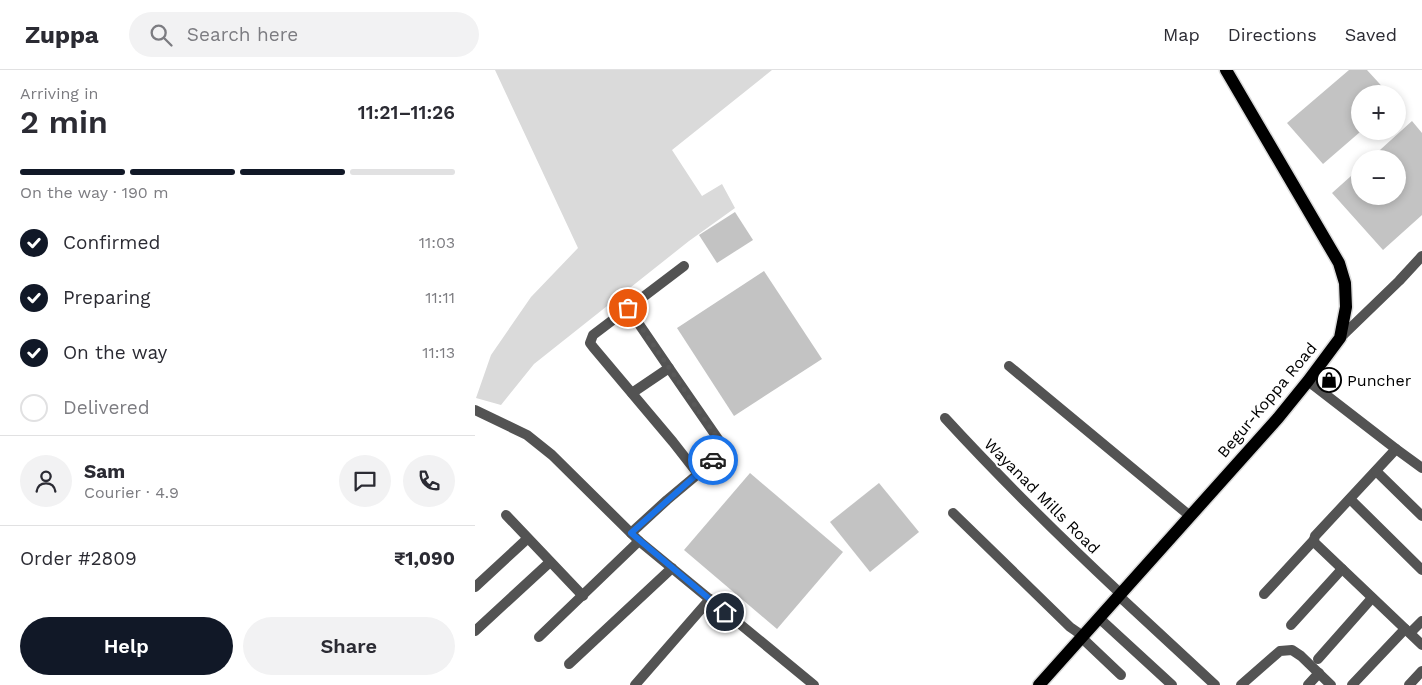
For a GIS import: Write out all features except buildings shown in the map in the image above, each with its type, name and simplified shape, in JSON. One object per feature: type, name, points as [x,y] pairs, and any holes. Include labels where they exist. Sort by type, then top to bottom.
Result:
[{"type":"main road","name":"Begur-Koppa Road","points":[[1039,685],[1277,418],[1308,382],[1340,338],[1346,307],[1345,283],[1339,263],[1225,70]]},
{"type":"street","points":[[1340,338],[1422,256]]},
{"type":"street","points":[[684,266],[593,335],[591,343],[698,474]]},
{"type":"street","points":[[628,308],[725,449],[631,533]]},
{"type":"street","points":[[1009,366],[1190,516]]},
{"type":"street","points":[[632,393],[669,368]]},
{"type":"street","points":[[1308,382],[1422,468]]},
{"type":"street","points":[[475,410],[527,434],[552,455],[639,541],[814,685]]},
{"type":"street","name":"Wayanad Mills Road","points":[[945,418],[988,466],[1215,685]]},
{"type":"street","points":[[1264,594],[1395,449]]},
{"type":"street","points":[[1376,471],[1422,516]]},
{"type":"street","points":[[1349,499],[1422,570]]},
{"type":"street","points":[[953,513],[1121,675]]},
{"type":"street","points":[[506,516],[583,596]]},
{"type":"street","points":[[475,587],[527,539]]},
{"type":"street","points":[[1314,540],[1372,598],[1410,629],[1422,645]]},
{"type":"street","points":[[539,637],[639,541]]},
{"type":"street","points":[[475,631],[549,562]]},
{"type":"street","points":[[569,664],[672,568]]},
{"type":"street","points":[[1291,625],[1342,569]]},
{"type":"street","points":[[1318,659],[1372,598]]},
{"type":"street","points":[[635,685],[710,599]]},
{"type":"street","points":[[1099,618],[1171,685]]},
{"type":"street","points":[[1352,684],[1410,629],[1422,621]]},
{"type":"street","points":[[1241,685],[1280,651],[1291,650],[1331,685]]},
{"type":"street","points":[[1409,685],[1422,671]]},
{"type":"street","points":[[1308,685],[1319,674]]},
{"type":"shaded area","points":[[495,70],[772,70],[672,150],[702,196],[722,184],[735,208],[689,241],[534,364],[501,405],[476,398],[491,355],[531,297],[578,248]]},
{"type":"way so far","points":[[628,308],[725,449],[713,460]]},
{"type":"place","name":"Puncher","points":[[1329,380]]},
{"type":"route","points":[[713,460],[631,533],[725,612]]}]
